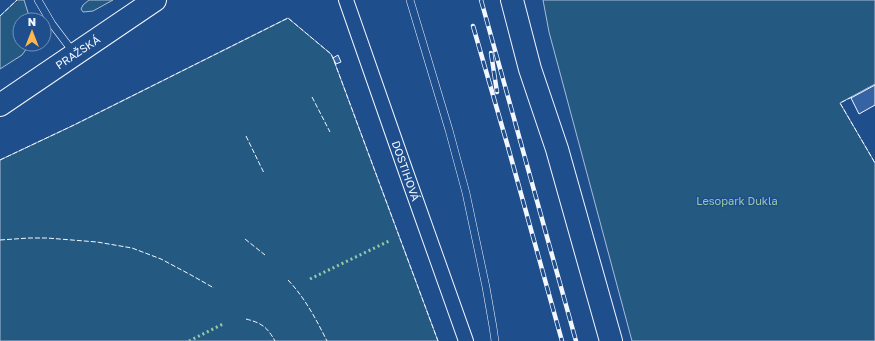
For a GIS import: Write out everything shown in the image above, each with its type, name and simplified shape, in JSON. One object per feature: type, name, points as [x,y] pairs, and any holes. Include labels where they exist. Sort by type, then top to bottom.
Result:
[{"type":"main road","name":"PRAŽSKÁ","points":[[0,105],[155,0]]},
{"type":"main road","points":[[512,0],[530,69],[557,150],[611,341]]},
{"type":"main road","points":[[527,0],[557,150]]},
{"type":"street","name":"DOSTIHOVÁ","points":[[346,0],[466,341]]},
{"type":"lane","points":[[38,0],[52,24],[75,54]]},
{"type":"lane","points":[[410,0],[466,193],[486,287],[495,341]]},
{"type":"green space","points":[[17,0],[24,0],[28,12],[12,12],[12,52],[24,52],[0,69],[0,16]]},
{"type":"green space","points":[[89,0],[113,0],[93,11],[83,12],[81,9],[83,5]]},
{"type":"green space","name":"Lesopark Dukla","points":[[543,0],[875,0],[875,84],[840,103],[875,163],[875,341],[632,341],[549,32]]},
{"type":"green space","points":[[288,18],[331,54],[333,58],[438,341],[0,341],[0,160],[74,125]]},
{"type":"building","points":[[338,55],[341,62],[336,64],[333,58]]},
{"type":"building","points":[[875,85],[875,105],[859,114],[851,98]]},
{"type":"railway","points":[[481,0],[576,341]]},
{"type":"railway","points":[[473,26],[562,341]]},
{"type":"railway","points":[[491,53],[497,92]]},
{"type":"hedge","points":[[310,279],[389,241]]},
{"type":"hedge","points":[[189,341],[223,324]]},
{"type":"fence","points":[[0,16],[17,0]]},
{"type":"fence","points":[[0,160],[74,125],[288,18],[331,54],[333,58],[438,341]]},
{"type":"fence","points":[[312,97],[330,132]]},
{"type":"fence","points":[[852,97],[840,103],[875,163]]},
{"type":"fence","points":[[246,136],[264,173]]},
{"type":"fence","points":[[0,240],[47,238],[97,242],[132,248],[161,259],[214,288]]},
{"type":"fence","points":[[245,239],[265,255]]},
{"type":"fence","points":[[288,280],[305,301],[327,341]]},
{"type":"fence","points":[[246,319],[264,326],[275,341]]}]
